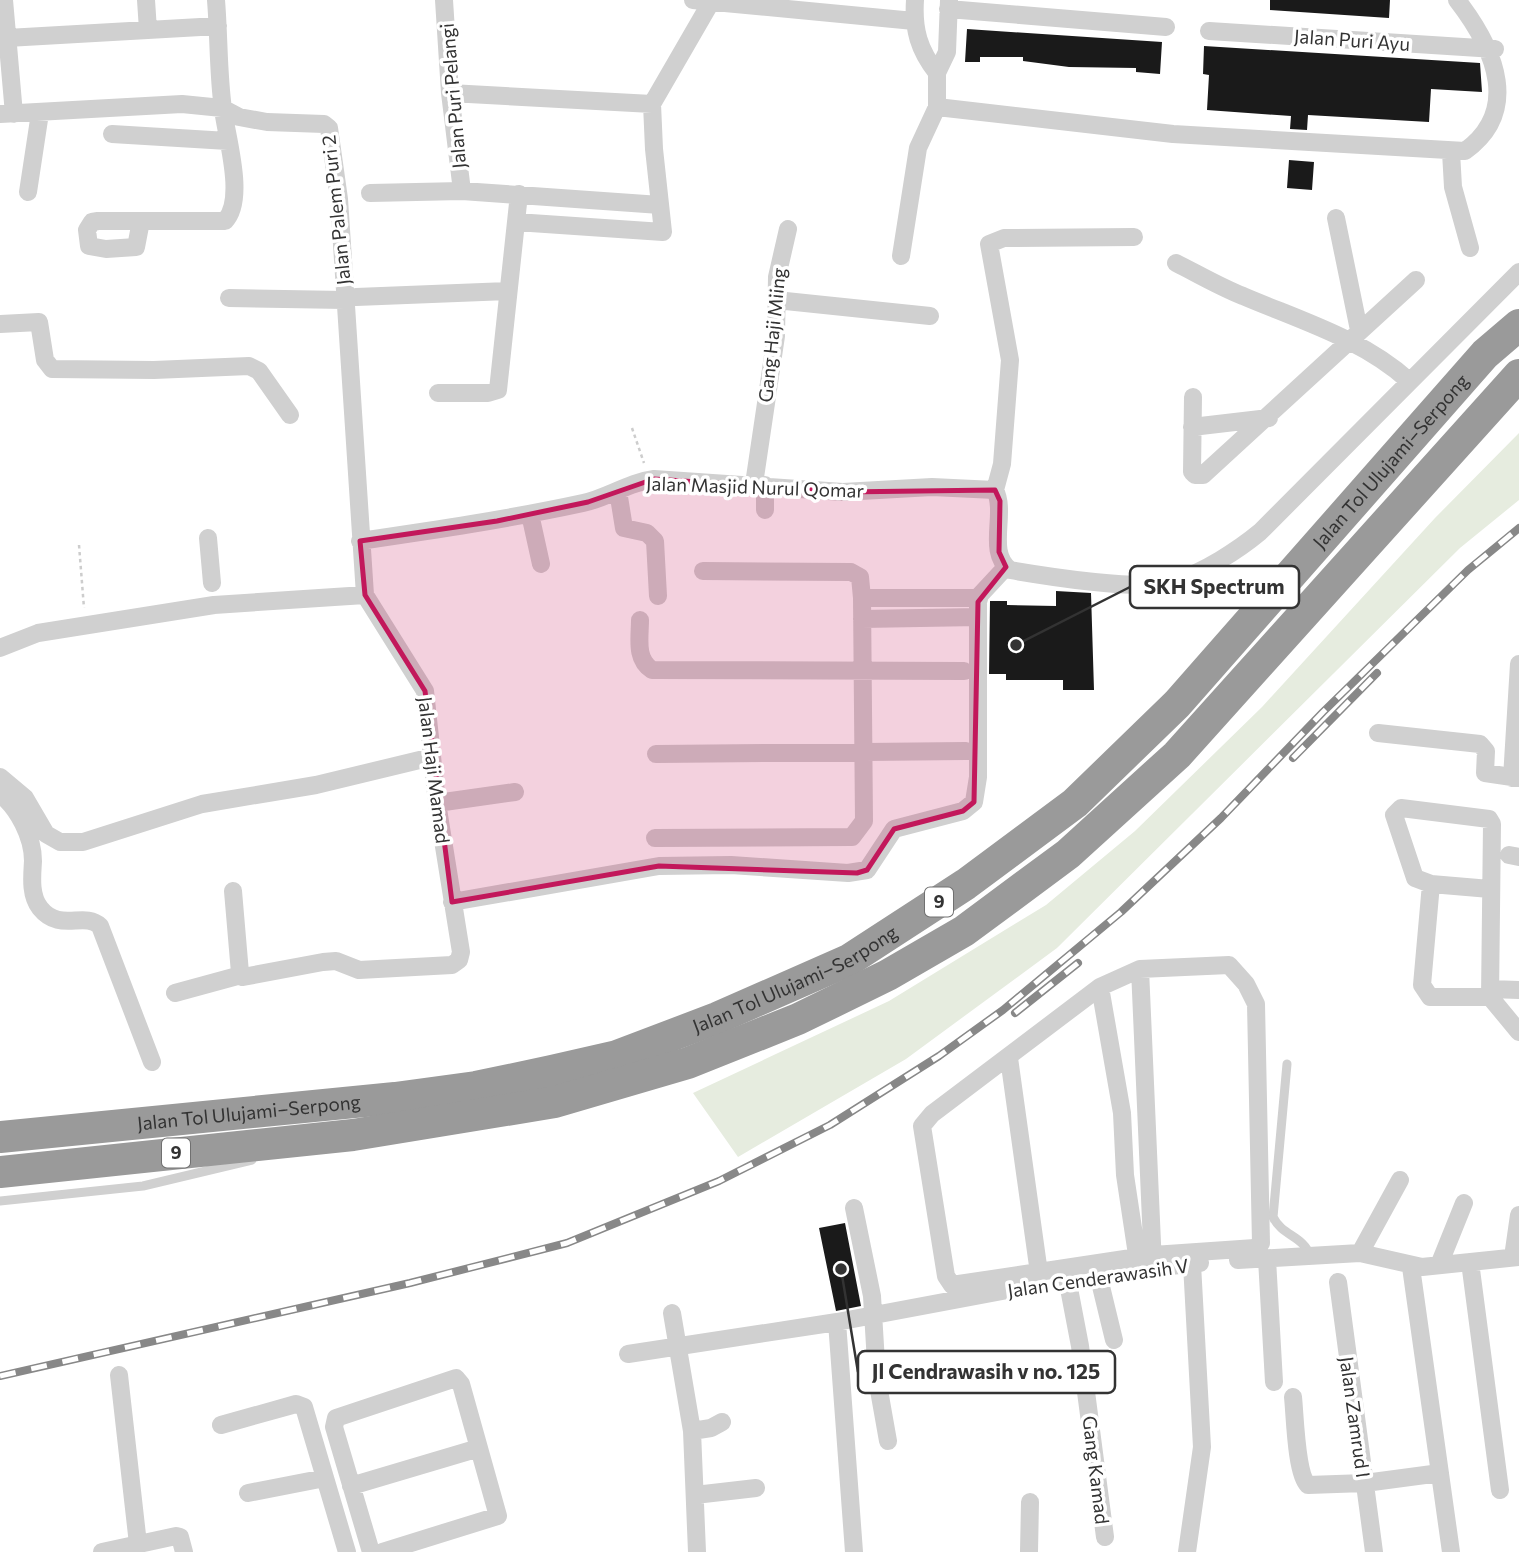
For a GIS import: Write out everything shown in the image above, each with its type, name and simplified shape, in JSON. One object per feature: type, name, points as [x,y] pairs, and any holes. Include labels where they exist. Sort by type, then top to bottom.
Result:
[{"type":"highway","name":"Jalan Tol Ulujami–Serpong","points":[[0,1137],[395,1098],[501,1082],[617,1056],[717,1018],[849,960],[966,884],[1075,803],[1177,704],[1485,354],[1519,326]]},
{"type":"highway","name":"Jalan Tol Ulujami–Serpong","points":[[0,1172],[353,1135],[555,1102],[688,1063],[809,1013],[888,975],[964,931],[1068,854],[1177,755],[1519,375]]},
{"type":"street","points":[[4,0],[7,114]]},
{"type":"street","points":[[146,0],[148,30]]},
{"type":"street","points":[[141,221],[225,221],[232,210],[234,177],[222,108],[216,0]]},
{"type":"street","name":"Jalan Puri Pelangi","points":[[444,0],[450,93],[462,191]]},
{"type":"street","points":[[915,0],[914,21],[921,52],[937,73]]},
{"type":"street","points":[[1457,0],[1513,75],[1514,88]]},
{"type":"street","points":[[516,222],[663,232],[652,104],[703,1],[914,21]]},
{"type":"street","points":[[901,256],[918,148],[937,107],[937,73],[947,52],[948,5],[1166,27]]},
{"type":"street","points":[[7,38],[218,26]]},
{"type":"street","name":"Jalan Puri Ayu","points":[[1209,31],[1496,49]]},
{"type":"street","points":[[450,93],[652,104]]},
{"type":"street","name":"Jalan Palem Puri 2","points":[[7,114],[159,104],[222,108],[239,117],[267,122],[324,124],[329,128],[351,299],[360,541]]},
{"type":"street","points":[[937,107],[1173,134],[1451,152],[1465,151],[1489,141],[1508,123],[1512,112]]},
{"type":"street","points":[[28,192],[40,113]]},
{"type":"street","points":[[112,134],[228,141]]},
{"type":"street","points":[[1451,152],[1453,187],[1470,247]]},
{"type":"street","name":"Jalan Puri Pelangi","points":[[370,193],[462,191],[660,205]]},
{"type":"street","points":[[438,393],[488,394],[498,390],[519,194]]},
{"type":"street","points":[[1336,218],[1353,335]]},
{"type":"street","name":"Gang Haji Miing","points":[[765,510],[759,485],[776,336],[781,248],[788,229]]},
{"type":"street","points":[[1134,237],[1004,238],[991,242],[988,250],[1010,360],[1002,464],[995,490],[1000,501],[999,552],[1006,567],[1021,572],[1133,583],[1175,582],[1243,545],[1260,532],[1519,272]]},
{"type":"street","points":[[1175,263],[1239,295],[1353,335],[1409,381]]},
{"type":"street","points":[[1193,397],[1192,472],[1195,475],[1203,475],[1269,418],[1353,335],[1416,280]]},
{"type":"street","points":[[229,298],[351,299],[508,291]]},
{"type":"street","points":[[776,300],[930,316]]},
{"type":"street","points":[[0,324],[39,322],[45,360],[52,369],[154,370],[248,366],[259,371],[290,415]]},
{"type":"street","points":[[1192,427],[1269,418]]},
{"type":"street","name":"Jalan Masjid Nurul Qomar","points":[[360,541],[589,502],[643,481],[759,485],[842,492],[932,488],[995,490]]},
{"type":"street","points":[[618,491],[624,527],[647,533],[655,541],[658,596]]},
{"type":"street","points":[[530,514],[541,564]]},
{"type":"street","points":[[208,538],[213,596]]},
{"type":"street","points":[[0,648],[31,635],[213,596],[365,595],[360,541]]},
{"type":"street","points":[[452,902],[659,866],[731,865],[848,873],[867,870],[894,830],[963,811],[974,802],[978,777],[979,598],[1006,567]]},
{"type":"street","points":[[655,838],[852,837],[864,821],[860,577],[851,572],[703,571]]},
{"type":"street","name":"Jalan Haji Mamad","points":[[241,975],[336,961],[359,970],[452,965],[459,960],[461,952],[437,803],[425,691],[365,595]]},
{"type":"street","points":[[862,598],[979,598]]},
{"type":"street","points":[[862,619],[978,617]]},
{"type":"street","points":[[640,620],[640,657],[644,665],[652,670],[964,671]]},
{"type":"street","points":[[1377,733],[1480,744],[1486,751],[1485,773],[1515,778],[1519,676]]},
{"type":"street","points":[[656,754],[966,751]]},
{"type":"street","points":[[0,777],[25,798],[46,834],[60,842],[83,842],[202,804],[316,785],[432,757]]},
{"type":"street","points":[[437,803],[515,792]]},
{"type":"street","points":[[0,794],[16,808],[27,836],[33,858],[32,889],[38,906],[48,917],[62,922],[89,921],[100,926],[152,1062]]},
{"type":"street","points":[[1490,889],[1431,884],[1415,878],[1410,871],[1394,815],[1401,808],[1489,819],[1494,829],[1490,889],[1490,993],[1519,1032]]},
{"type":"street","points":[[1431,884],[1422,985],[1425,992],[1430,997],[1519,990]]},
{"type":"street","points":[[175,993],[241,975],[233,891]]},
{"type":"street","points":[[1229,965],[1242,978],[1256,1003],[1261,1243],[1255,1248],[1146,1262],[1039,1273],[957,1286],[949,1283],[922,1126],[932,1114],[1100,987],[1140,969],[1229,965]]},
{"type":"street","points":[[1140,969],[1150,1203],[1146,1262]]},
{"type":"street","points":[[1100,987],[1122,1112],[1125,1175],[1146,1262]]},
{"type":"street","points":[[1009,1058],[1039,1273]]},
{"type":"street","points":[[1122,1112],[1148,1111]]},
{"type":"street","points":[[1360,1253],[1400,1180]]},
{"type":"street","points":[[1131,1205],[1150,1203]]},
{"type":"street","points":[[1439,1265],[1464,1203]]},
{"type":"street","points":[[854,1208],[872,1296],[877,1379],[888,1441]]},
{"type":"street","points":[[1516,1257],[1519,1215]]},
{"type":"street","name":"Jalan Cenderawasih V","points":[[628,1354],[837,1322],[873,1313],[1098,1274],[1146,1262],[1192,1264],[1360,1253],[1411,1267],[1516,1257]]},
{"type":"street","points":[[1267,1258],[1274,1382]]},
{"type":"street","points":[[1470,1262],[1500,1490]]},
{"type":"street","points":[[1187,1552],[1202,1447],[1192,1264]]},
{"type":"street","points":[[1411,1267],[1451,1552]]},
{"type":"street","points":[[1098,1274],[1114,1340]]},
{"type":"street","name":"Gang Kamad","points":[[1067,1278],[1080,1346],[1105,1536]]},
{"type":"street","name":"Jalan Zamrud I","points":[[1338,1282],[1374,1552]]},
{"type":"street","points":[[672,1313],[692,1431],[697,1552]]},
{"type":"street","points":[[837,1322],[854,1552]]},
{"type":"street","points":[[119,1375],[138,1544]]},
{"type":"street","points":[[371,1552],[334,1427],[336,1418],[456,1378],[461,1384],[498,1516],[383,1552]]},
{"type":"street","points":[[1293,1397],[1304,1481],[1314,1487],[1440,1473]]},
{"type":"street","points":[[221,1424],[275,1408],[301,1405],[347,1552]]},
{"type":"street","points":[[692,1431],[711,1428],[722,1422]]},
{"type":"street","points":[[351,1486],[480,1448]]},
{"type":"street","points":[[248,1493],[325,1478]]},
{"type":"street","points":[[695,1495],[756,1488]]},
{"type":"street","points":[[1029,1552],[1030,1502]]},
{"type":"street","points":[[102,1552],[176,1536],[180,1536],[184,1552]]},
{"type":"lane","points":[[1287,1064],[1273,1217],[1278,1227],[1308,1247],[1310,1256]]},
{"type":"lane","points":[[277,1154],[353,1135]]},
{"type":"lane","points":[[0,1201],[142,1186],[264,1157]]},
{"type":"path","points":[[632,428],[644,459],[643,481]]},
{"type":"path","points":[[79,545],[85,625]]},
{"type":"highlighted area","points":[[654,479],[843,492],[984,488],[995,490],[1000,501],[999,552],[1006,567],[978,602],[974,802],[963,811],[894,829],[867,870],[857,873],[659,866],[452,902],[425,691],[365,595],[360,541],[497,521],[588,502]]},
{"type":"shaded area","points":[[1519,433],[1519,500],[1460,548],[1057,948],[906,1059],[738,1157],[693,1093],[889,1001],[1046,905],[1135,831],[1262,707],[1435,518]]},
{"type":"building","points":[[1270,0],[1390,0],[1389,18],[1270,10]]},
{"type":"building","points":[[967,29],[1162,42],[1160,74],[1136,72],[1136,68],[1069,67],[1023,61],[1023,57],[980,57],[980,62],[965,62]]},
{"type":"building","points":[[1204,46],[1480,63],[1482,92],[1431,89],[1429,122],[1308,115],[1307,130],[1290,129],[1291,116],[1207,110],[1209,75],[1203,74]]},
{"type":"building","points":[[1289,160],[1314,162],[1312,190],[1287,188]]},
{"type":"building","points":[[1056,591],[1091,593],[1094,690],[1063,690],[1063,680],[1006,680],[1006,674],[989,674],[990,601],[1007,601],[1007,605],[1056,606]]},
{"type":"building","points":[[845,1223],[861,1306],[836,1311],[819,1228]]},
{"type":"railway","points":[[0,1376],[410,1283],[567,1243],[719,1181],[830,1125],[939,1056],[1003,1010],[1121,912],[1221,818],[1323,712],[1468,570],[1519,528]]},
{"type":"railway","points":[[1293,758],[1377,673]]},
{"type":"railway","points":[[1015,1013],[1078,963]]},
{"type":"place","name":"SKH Spectrum","points":[[1016,645]]},
{"type":"place","name":"Jl Cendrawasih v no. 125","points":[[841,1269]]}]
